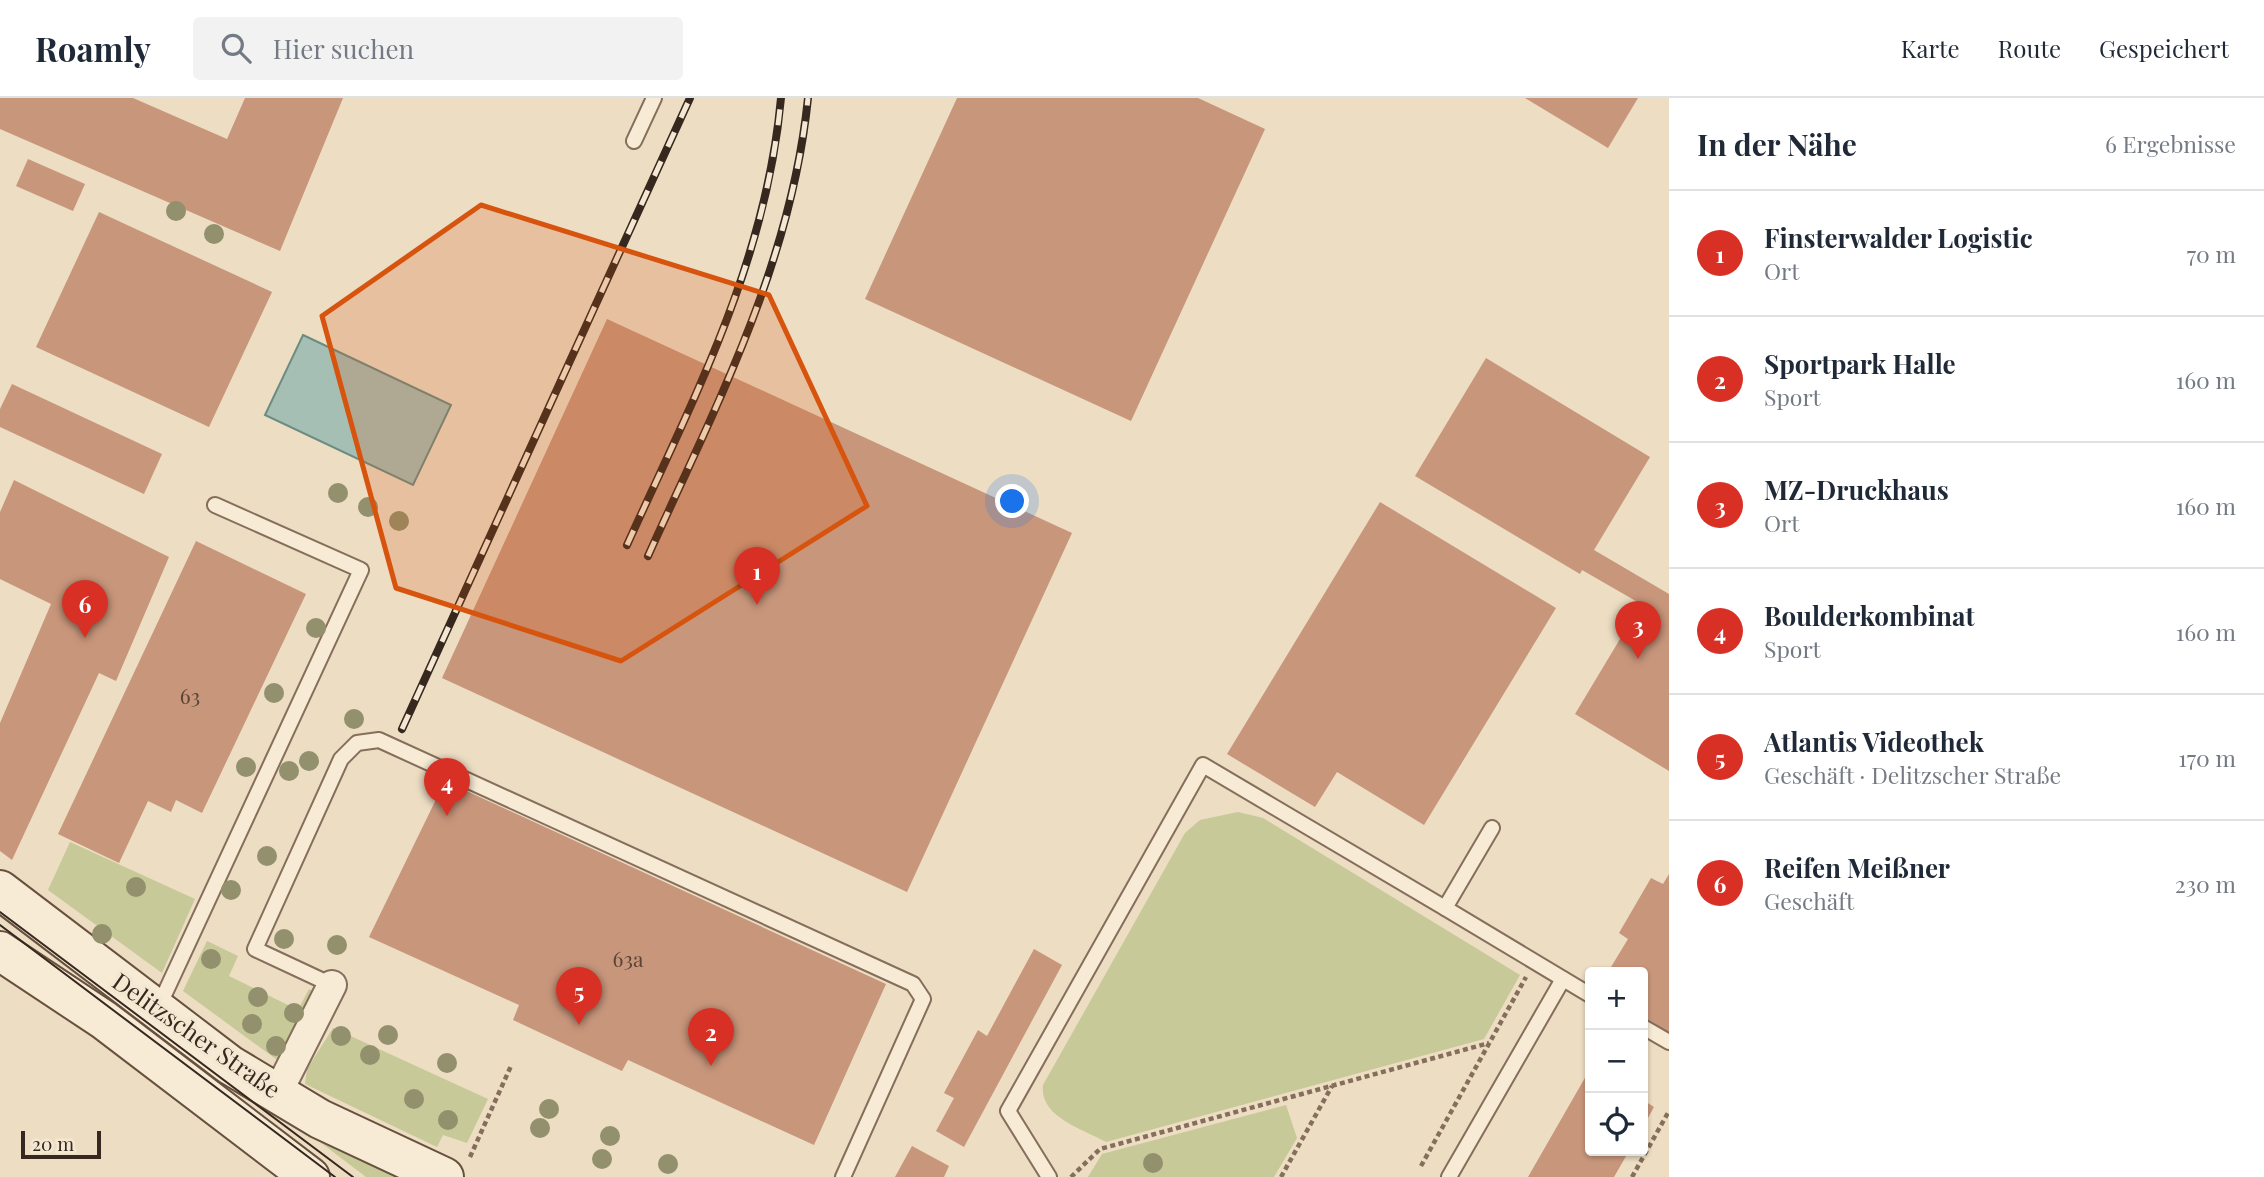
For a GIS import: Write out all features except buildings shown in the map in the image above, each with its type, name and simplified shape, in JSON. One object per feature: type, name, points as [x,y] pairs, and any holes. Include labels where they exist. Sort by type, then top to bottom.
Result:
[{"type":"main road","name":"Delitzscher Straße","points":[[0,890],[230,1065],[277,1094],[456,1169]]},
{"type":"main road","name":"Delitzscher Straße","points":[[0,951],[104,1020],[310,1177]]},
{"type":"street","points":[[277,1094],[332,985]]},
{"type":"lane","points":[[634,141],[654,98]]},
{"type":"lane","points":[[157,1011],[361,570],[215,505]]},
{"type":"lane","points":[[332,985],[255,949],[341,758],[357,743],[379,740],[914,984],[923,999],[843,1177]]},
{"type":"lane","points":[[1049,1177],[1008,1111],[1203,765],[1585,992]]},
{"type":"lane","points":[[1445,908],[1492,828]]},
{"type":"lane","points":[[1449,1177],[1563,979]]},
{"type":"lane","points":[[1648,1030],[1669,1042]]},
{"type":"path","points":[[1421,1166],[1535,961]]},
{"type":"path","points":[[1071,1177],[1100,1149],[1489,1043]]},
{"type":"path","points":[[456,1169],[511,1066]]},
{"type":"path","points":[[1281,1177],[1333,1085]]},
{"type":"path","points":[[1632,1177],[1669,1111]]},
{"type":"highlighted area","points":[[481,205],[769,295],[867,506],[621,661],[396,588],[322,316]]},
{"type":"green space","points":[[1238,812],[1263,818],[1520,975],[1484,1039],[1106,1142],[1055,1114],[1048,1106],[1043,1085],[1185,833],[1200,820]]},
{"type":"green space","points":[[70,842],[195,899],[162,973],[48,890]]},
{"type":"green space","points":[[207,941],[238,956],[229,976],[298,1010],[309,989],[317,993],[280,1062],[183,991]]},
{"type":"green space","points":[[333,1028],[488,1099],[467,1143],[443,1135],[437,1147],[305,1084],[307,1069]]},
{"type":"green space","points":[[1286,1105],[1297,1138],[1274,1177],[1088,1177],[1102,1154]]},
{"type":"green space","points":[[278,1110],[426,1177],[366,1177]]},
{"type":"shaded area","points":[[303,335],[451,405],[413,485],[265,415]]},
{"type":"tram line","points":[[0,912],[353,1177]]},
{"type":"tram line","points":[[0,925],[335,1177]]},
{"type":"railway","points":[[402,729],[690,98]]},
{"type":"railway","points":[[627,545],[701,382],[743,273],[760,217],[773,159],[781,98]]},
{"type":"railway","points":[[648,556],[724,389],[768,276],[799,159],[808,98]]},
{"type":"place","name":"Finsterwalder Logistic","points":[[757,605]]},
{"type":"place","name":"Reifen Meißner","points":[[85,638]]},
{"type":"place","name":"MZ-Druckhaus","points":[[1638,659]]},
{"type":"place","name":"Boulderkombinat","points":[[447,816]]},
{"type":"place","name":"Atlantis Videothek","points":[[579,1025]]},
{"type":"place","name":"Sportpark Halle","points":[[711,1066]]}]
